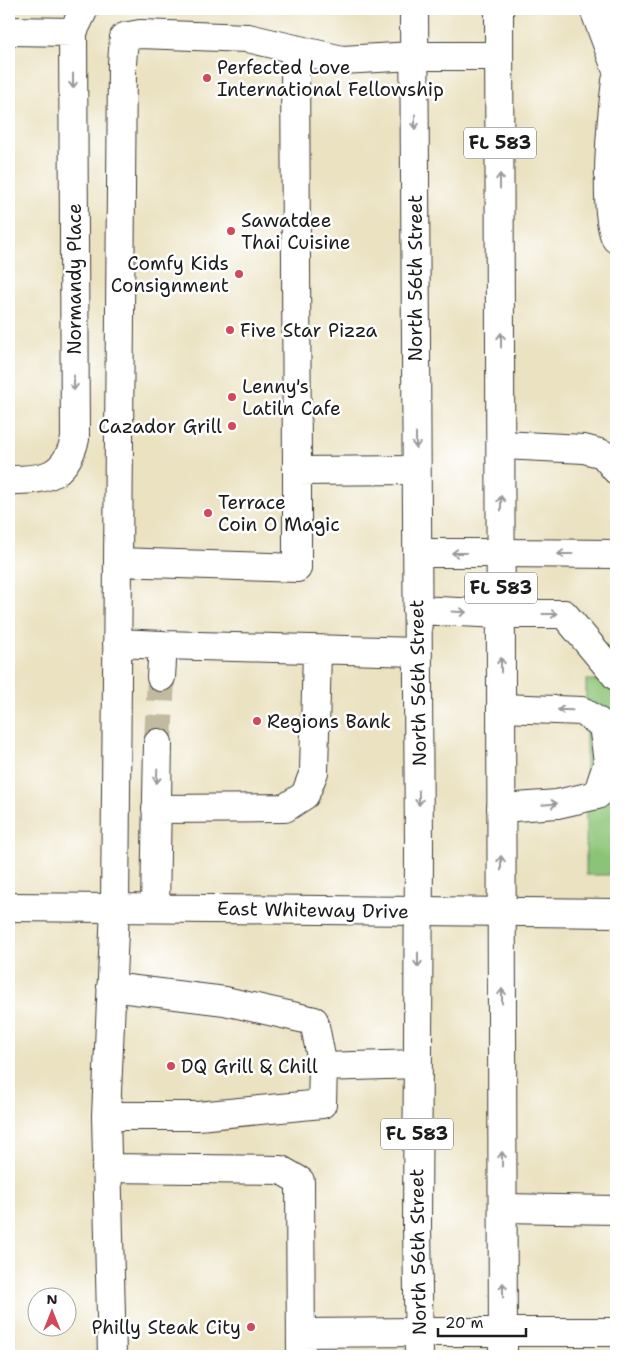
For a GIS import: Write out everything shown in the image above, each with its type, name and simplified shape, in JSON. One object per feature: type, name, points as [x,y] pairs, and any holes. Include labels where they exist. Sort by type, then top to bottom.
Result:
[{"type":"main road","name":"North 56th Street","points":[[414,9],[419,1344]]},
{"type":"main road","name":"FL 583","points":[[499,9],[503,1344]]},
{"type":"main road","points":[[594,9],[616,68]]},
{"type":"main road","points":[[9,31],[78,20]]},
{"type":"main road","name":"Normandy Place","points":[[9,480],[43,478],[58,471],[70,457],[74,439],[78,20]]},
{"type":"main road","points":[[112,1356],[106,1116],[114,908],[122,74],[124,37],[140,34],[248,38],[342,60],[414,56],[499,56]]},
{"type":"main road","points":[[118,562],[297,568],[295,49]]},
{"type":"main road","points":[[616,81],[610,122],[610,215],[612,231],[616,239]]},
{"type":"main road","points":[[501,445],[584,449],[603,454],[616,470]]},
{"type":"main road","points":[[297,471],[416,470]]},
{"type":"main road","points":[[417,553],[614,554]]},
{"type":"main road","points":[[417,610],[501,614],[564,614],[616,676]]},
{"type":"main road","points":[[117,643],[417,652]]},
{"type":"main road","points":[[161,677],[163,644]]},
{"type":"main road","points":[[156,810],[284,808],[305,795],[314,772],[317,650]]},
{"type":"main road","points":[[501,708],[582,710],[603,725],[608,762],[596,795],[557,804],[501,808]]},
{"type":"main road","points":[[155,908],[158,743]]},
{"type":"main road","name":"East Whiteway Drive","points":[[9,907],[616,913]]},
{"type":"main road","points":[[106,1116],[198,1116],[322,1104],[323,1067],[314,1021],[225,1001],[111,987]]},
{"type":"main road","points":[[323,1067],[418,1064]]},
{"type":"main road","points":[[106,1168],[281,1170],[300,1181],[301,1345],[503,1344],[616,1332]]},
{"type":"main road","points":[[503,1208],[616,1210]]},
{"type":"green space","points":[[586,680],[616,680],[616,875],[586,875]]},
{"type":"tunnel","points":[[158,743],[161,677]]},
{"type":"place","name":"Perfected Love International Fellowship","points":[[207,78]]},
{"type":"place","name":"Sawatdee Thai Cuisine","points":[[231,231]]},
{"type":"place","name":"Comfy Kids Consignment","points":[[239,274]]},
{"type":"place","name":"Five Star Pizza","points":[[230,330]]},
{"type":"place","name":"Lenny's Latiln Cafe","points":[[232,397]]},
{"type":"place","name":"Cazador Grill","points":[[232,426]]},
{"type":"place","name":"Terrace Coin O Magic","points":[[208,513]]},
{"type":"place","name":"Regions Bank","points":[[257,721]]},
{"type":"place","name":"DQ Grill & Chill","points":[[171,1066]]},
{"type":"place","name":"Philly Steak City","points":[[251,1327]]}]
